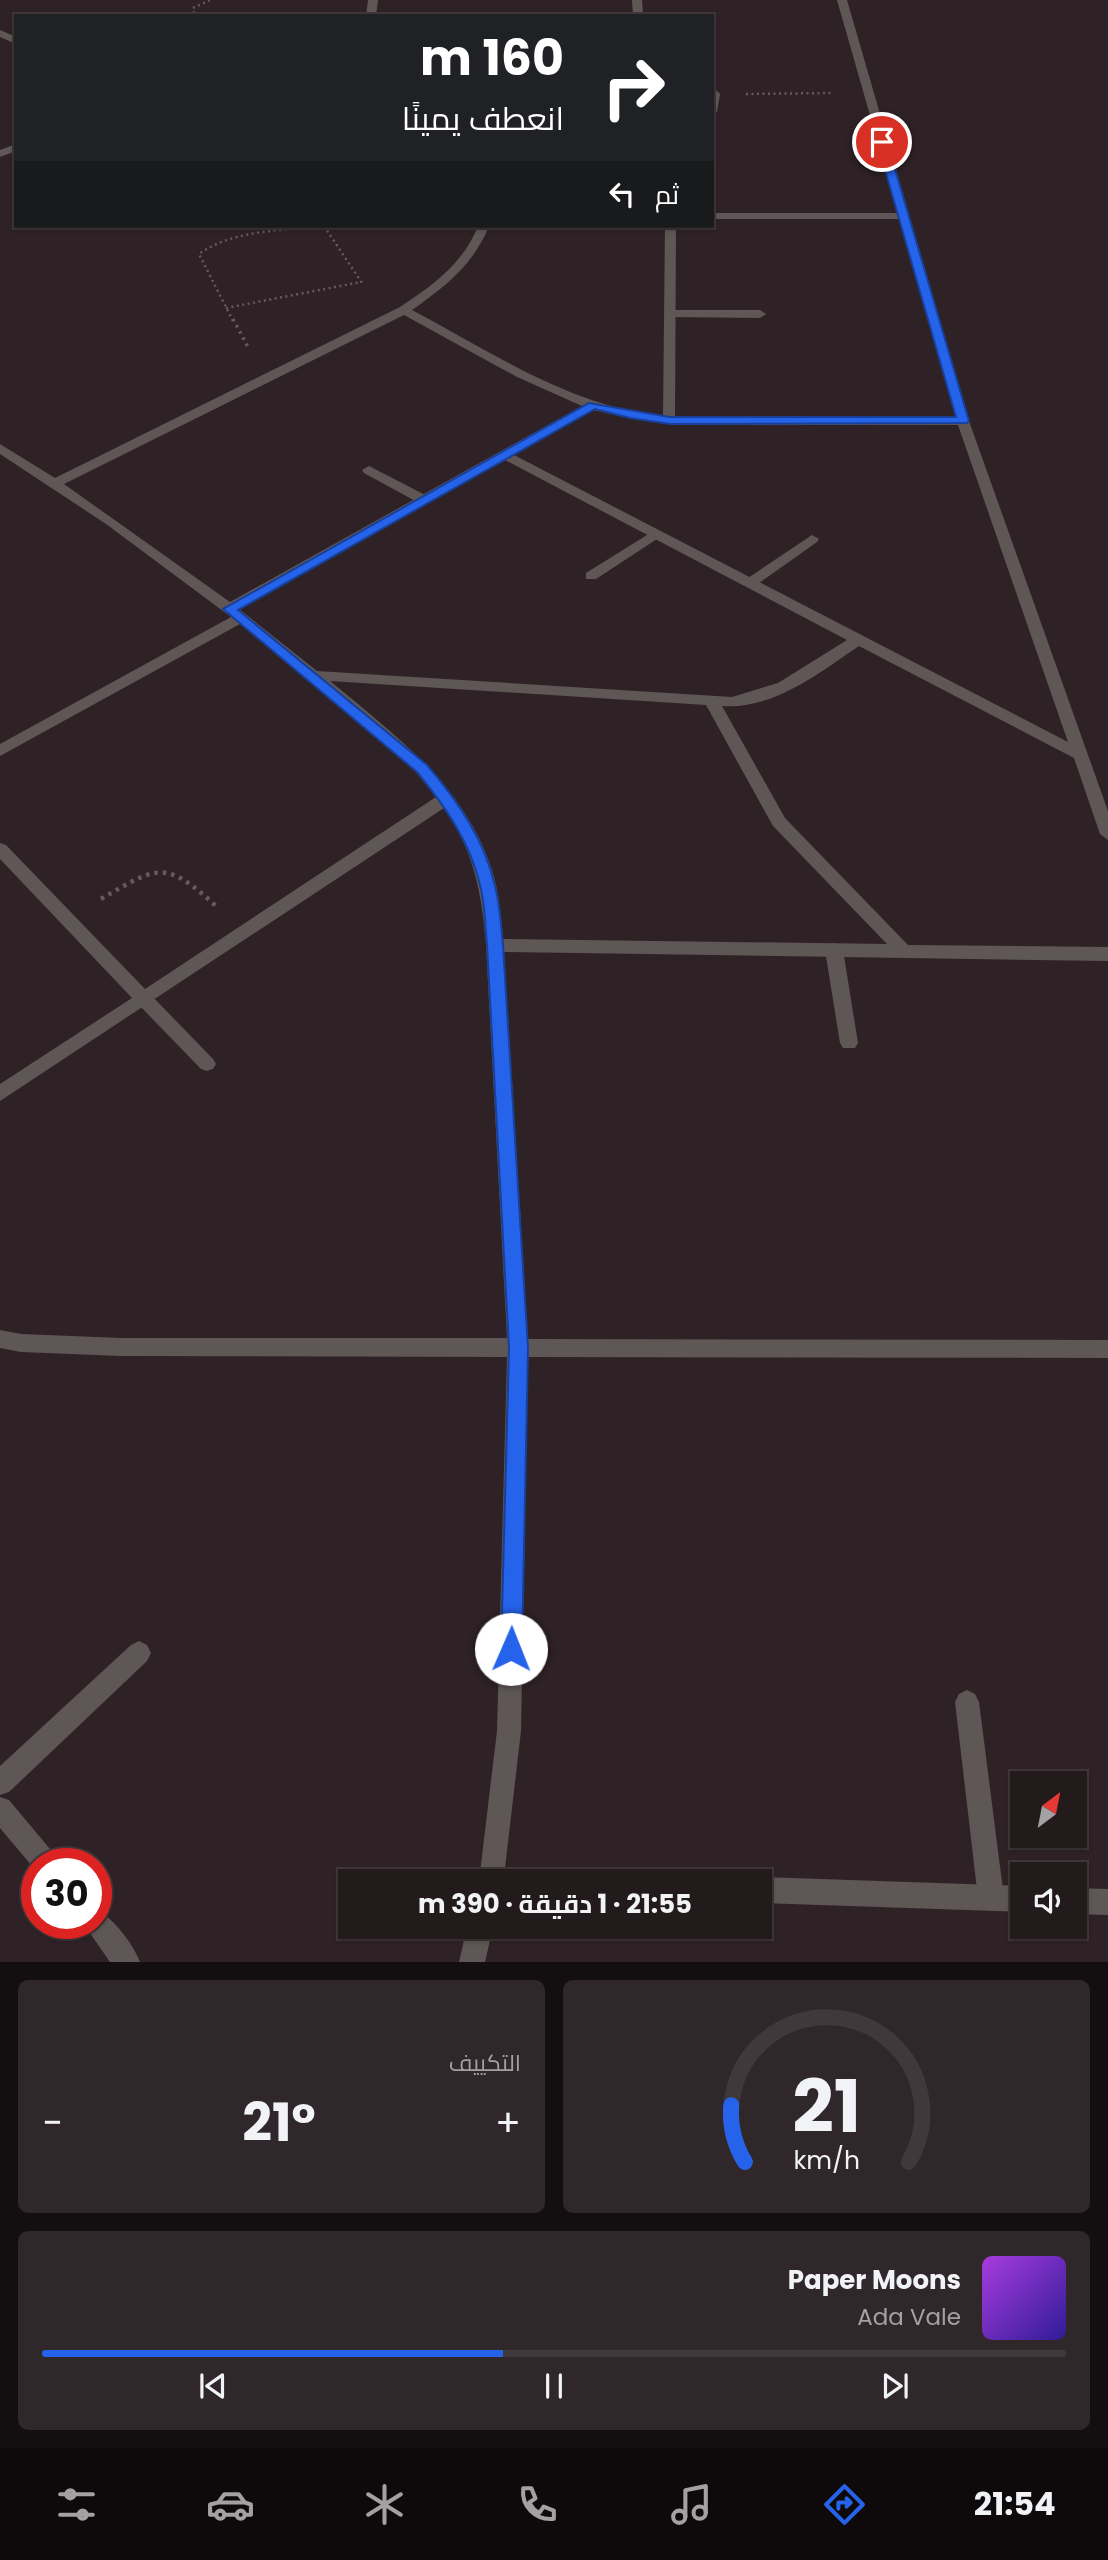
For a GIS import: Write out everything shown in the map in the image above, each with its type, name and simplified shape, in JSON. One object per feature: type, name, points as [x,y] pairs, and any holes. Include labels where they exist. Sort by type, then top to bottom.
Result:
[{"type":"street","points":[[842,0],[963,421],[1108,834]]},
{"type":"street","points":[[714,216],[903,216]]},
{"type":"street","points":[[55,482],[404,310],[436,288],[461,265],[478,241],[482,228]]},
{"type":"street","points":[[670,420],[671,228]]},
{"type":"street","points":[[404,310],[552,388],[593,405],[630,415],[670,420],[963,421]]},
{"type":"street","points":[[671,313],[760,314]]},
{"type":"street","points":[[0,751],[424,500],[593,405]]},
{"type":"street","points":[[0,448],[55,482],[234,614],[422,768],[447,798],[471,839],[488,885],[495,945],[519,1348],[509,1731],[492,1869]]},
{"type":"street","points":[[505,455],[1080,755]]},
{"type":"street","points":[[369,470],[424,500]]},
{"type":"street","points":[[591,576],[655,534]]},
{"type":"street","points":[[750,583],[812,538]]},
{"type":"street","points":[[310,675],[711,701],[752,700],[771,694],[858,639]]},
{"type":"street","points":[[711,701],[779,822],[904,951]]},
{"type":"street","points":[[0,1094],[447,798]]},
{"type":"street","points":[[0,849],[207,1063]]},
{"type":"street","points":[[495,945],[1108,954]]},
{"type":"street","points":[[834,950],[849,1043]]},
{"type":"street","points":[[0,1339],[20,1343],[121,1347],[1108,1349]]},
{"type":"street","points":[[0,1783],[139,1653]]},
{"type":"street","points":[[967,1702],[991,1898]]},
{"type":"street","points":[[0,1809],[33,1848]]},
{"type":"street","points":[[772,1890],[1010,1899]]},
{"type":"street","points":[[1087,1901],[1108,1902]]},
{"type":"street","points":[[109,1939],[127,1962]]},
{"type":"street","points":[[472,1962],[477,1939]]},
{"type":"path","points":[[196,14],[194,8],[210,0]]},
{"type":"path","points":[[714,92],[868,93]]},
{"type":"path","points":[[265,379],[200,260],[200,254],[205,248],[221,242],[303,228]]},
{"type":"path","points":[[325,228],[386,319]]},
{"type":"path","points":[[226,308],[361,282]]},
{"type":"path","points":[[68,919],[140,877],[156,871],[173,871],[186,878],[244,932]]},
{"type":"route","points":[[511,1649],[519,1348],[495,945],[488,885],[471,839],[447,798],[422,768],[229,609],[593,405],[630,415],[712,422],[963,421],[882,142]]}]
